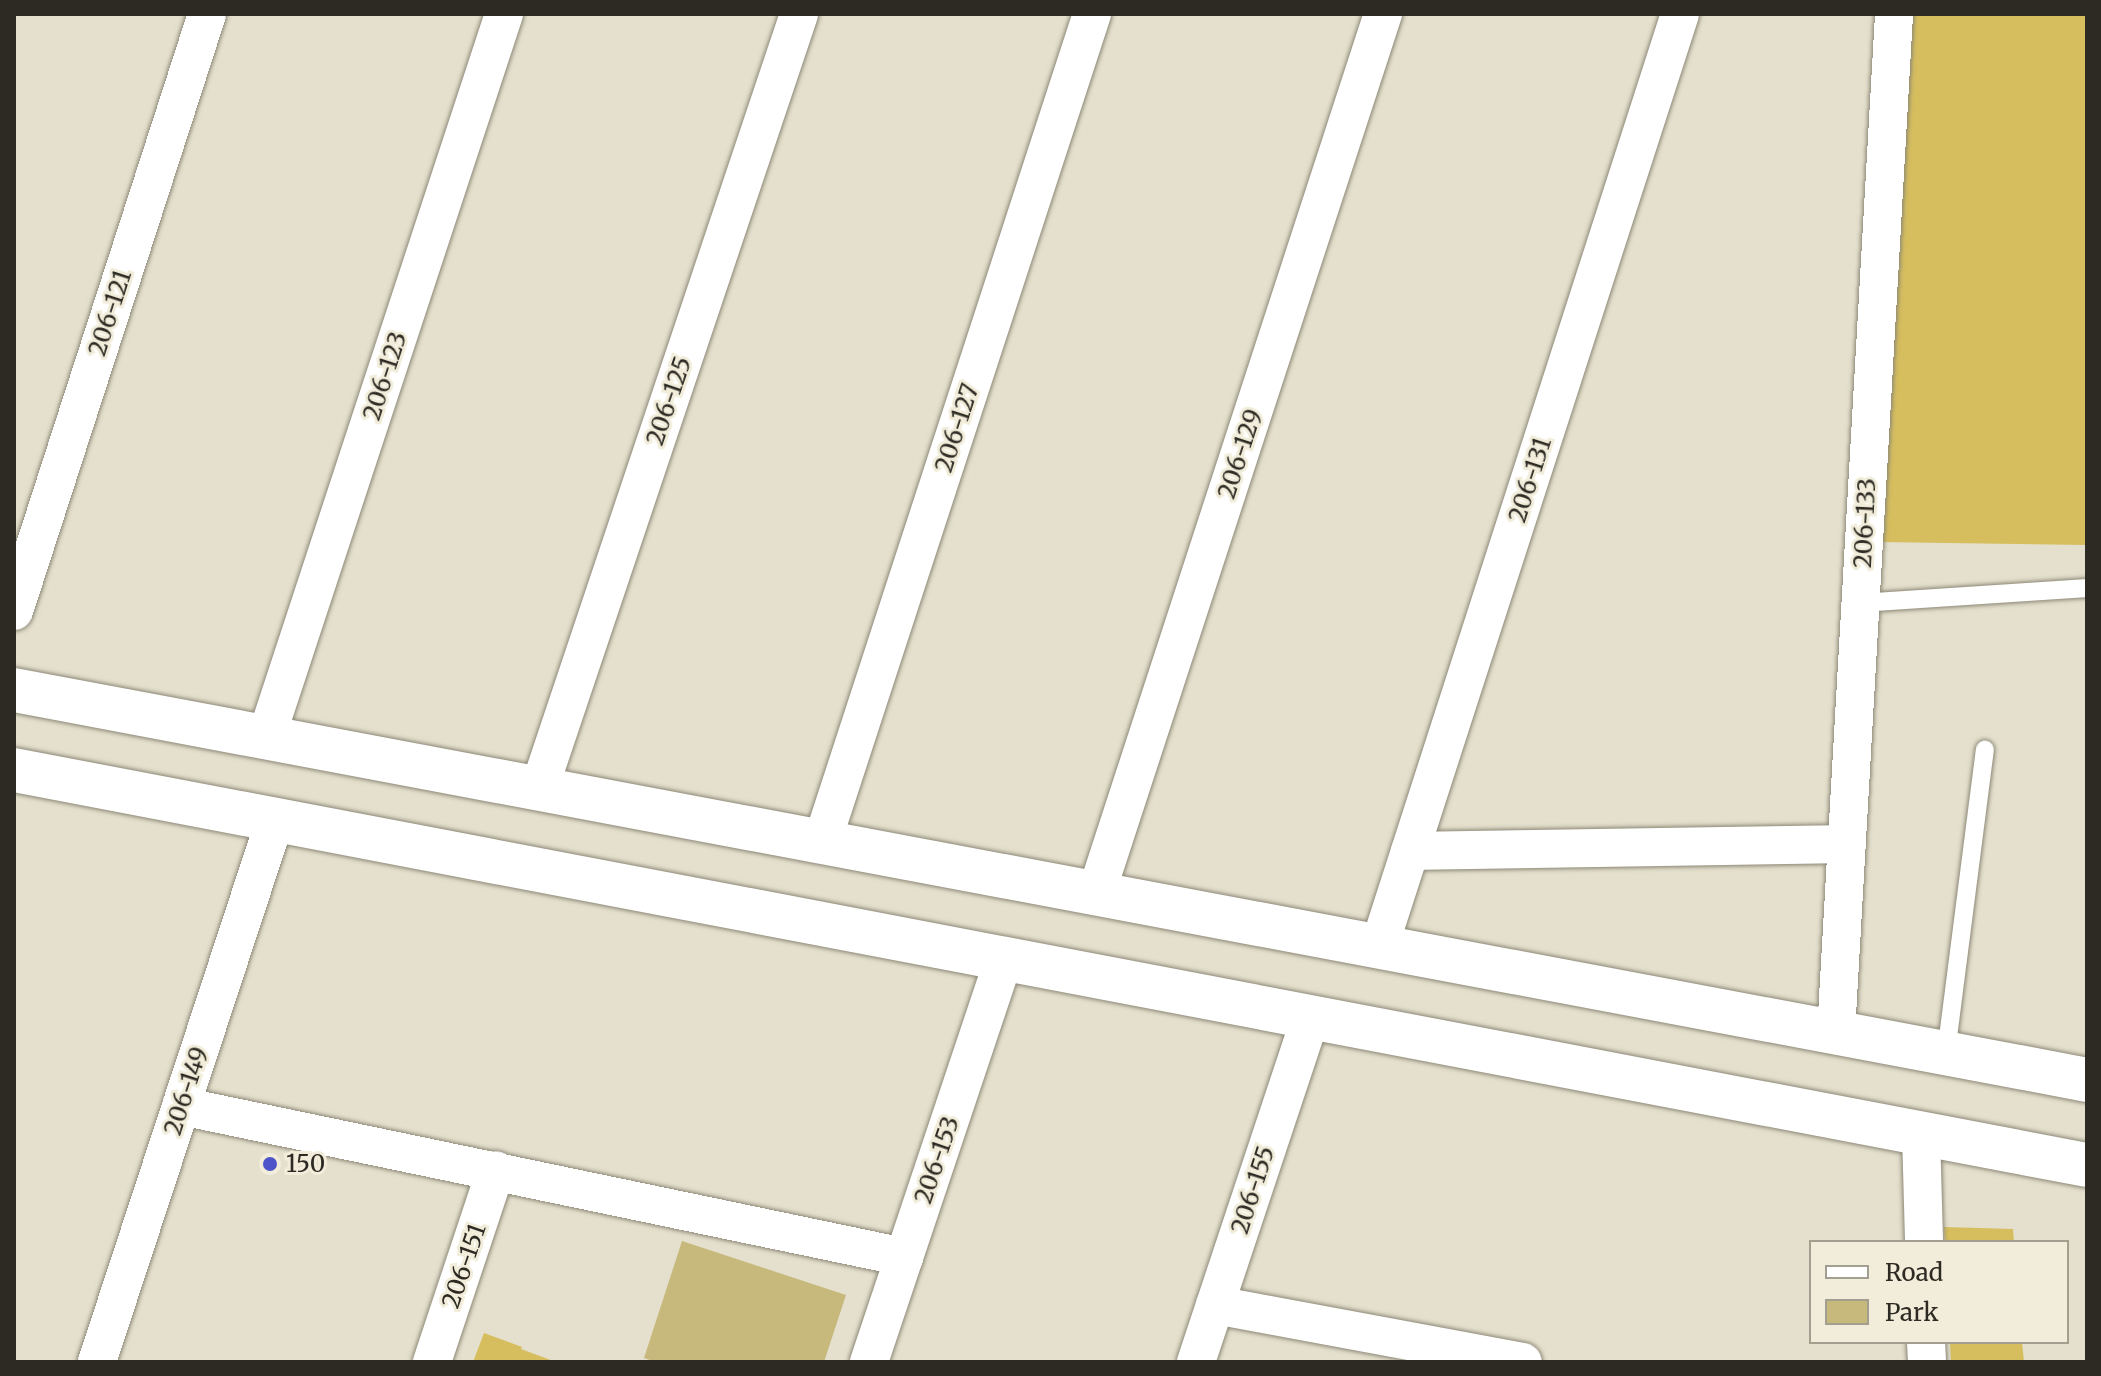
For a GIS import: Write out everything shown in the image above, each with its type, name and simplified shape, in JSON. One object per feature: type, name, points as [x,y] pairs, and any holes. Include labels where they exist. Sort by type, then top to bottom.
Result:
[{"type":"street","name":"206-121","points":[[14,611],[207,14]]},
{"type":"street","name":"206-123","points":[[266,738],[504,14]]},
{"type":"street","name":"206-125","points":[[539,789],[799,14]]},
{"type":"street","name":"206-127","points":[[822,842],[1092,14]]},
{"type":"street","name":"206-129","points":[[1096,894],[1383,14]]},
{"type":"street","name":"206-131","points":[[1379,947],[1680,14]]},
{"type":"street","name":"206-133","points":[[1836,1033],[1894,14]]},
{"type":"street","points":[[14,690],[2087,1080]]},
{"type":"street","points":[[14,770],[2087,1165]]},
{"type":"street","name":"206-149","points":[[97,1362],[275,820]]},
{"type":"street","points":[[1410,851],[1847,844]]},
{"type":"street","name":"206-153","points":[[869,1362],[1004,959]]},
{"type":"street","name":"206-155","points":[[1196,1362],[1311,1017]]},
{"type":"street","points":[[181,1106],[904,1257]]},
{"type":"street","points":[[1921,1133],[1924,1240]]},
{"type":"street","name":"206-151","points":[[432,1362],[496,1170]]},
{"type":"street","points":[[1215,1305],[1519,1362]]},
{"type":"lane","points":[[1861,603],[2087,588]]},
{"type":"lane","points":[[1946,1053],[1985,749]]},
{"type":"green space","points":[[682,1241],[846,1295],[824,1362],[656,1362],[644,1358]]},
{"type":"building","points":[[1913,14],[2087,14],[2087,545],[1879,542]]},
{"type":"building","points":[[1944,1227],[2013,1229],[2014,1240],[1945,1240]]},
{"type":"building","points":[[484,1333],[522,1347],[556,1362],[473,1362]]},
{"type":"building","points":[[1950,1344],[2022,1344],[2024,1362],[1951,1362]]},
{"type":"place","name":"150","points":[[270,1164]]}]
